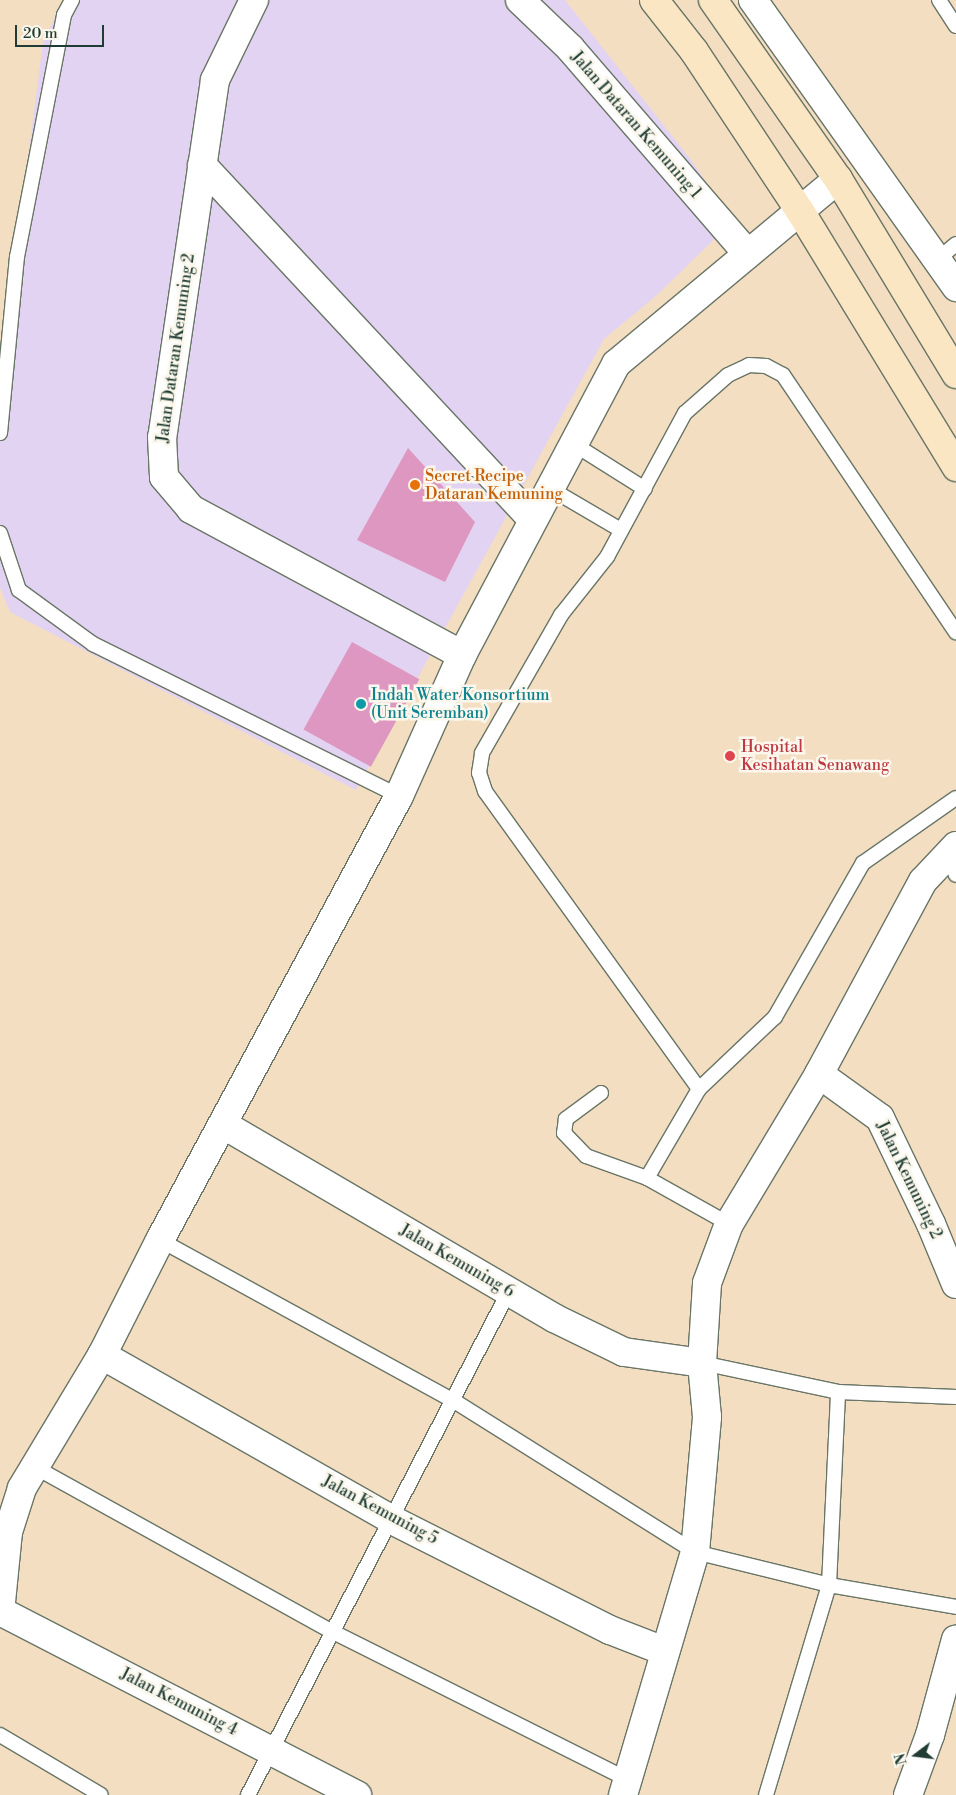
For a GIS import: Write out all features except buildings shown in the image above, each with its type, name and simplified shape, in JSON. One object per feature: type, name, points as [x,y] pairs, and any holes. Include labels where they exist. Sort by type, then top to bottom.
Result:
[{"type":"street","name":"Jalan Dataran Kemuning 2","points":[[254,0],[215,80],[162,437],[164,477],[191,509],[462,655]]},
{"type":"street","name":"Jalan Dataran Kemuning 1","points":[[520,0],[570,48],[748,254]]},
{"type":"street","points":[[654,0],[694,51],[800,211],[956,467]]},
{"type":"street","points":[[713,0],[838,179],[956,374]]},
{"type":"street","points":[[753,0],[946,252],[956,288]]},
{"type":"street","points":[[202,165],[532,519]]},
{"type":"street","points":[[0,1611],[4,1530],[22,1488],[33,1466],[102,1355],[160,1240],[224,1125],[399,796],[462,655],[532,519],[551,489],[572,443],[616,364],[838,179]]},
{"type":"street","points":[[626,1787],[664,1651],[695,1552],[707,1417],[702,1363],[707,1283],[729,1224],[819,1074],[923,881],[953,857]]},
{"type":"street","name":"Jalan Kemuning 2","points":[[819,1074],[880,1118],[932,1224],[956,1284]]},
{"type":"street","name":"Jalan Kemuning 6","points":[[224,1125],[554,1318],[624,1352],[702,1363]]},
{"type":"street","name":"Jalan Kemuning 5","points":[[102,1355],[392,1520],[610,1630],[664,1651]]},
{"type":"street","name":"Jalan Kemuning 4","points":[[0,1611],[357,1795]]},
{"type":"street","points":[[908,1795],[930,1734],[956,1639]]},
{"type":"lane","points":[[0,433],[17,257],[64,15],[72,0]]},
{"type":"lane","points":[[939,0],[956,26]]},
{"type":"lane","points":[[699,1089],[485,791],[479,773],[482,752],[561,616],[607,557],[685,413],[728,375],[749,365],[766,366],[783,375],[956,632]]},
{"type":"lane","points":[[572,443],[645,489]]},
{"type":"lane","points":[[551,489],[621,530]]},
{"type":"lane","points":[[0,533],[19,590],[93,644],[399,796]]},
{"type":"lane","points":[[648,1178],[699,1089],[775,1017],[863,863],[956,798]]},
{"type":"lane","points":[[601,1093],[566,1119],[564,1133],[586,1156],[648,1178],[729,1224]]},
{"type":"lane","points":[[160,1240],[452,1399],[695,1552],[829,1585],[956,1607]]},
{"type":"lane","points":[[248,1795],[509,1291]]},
{"type":"lane","points":[[702,1363],[838,1392],[956,1397]]},
{"type":"lane","points":[[766,1795],[829,1585],[838,1392]]},
{"type":"lane","points":[[33,1466],[333,1632],[626,1787]]},
{"type":"lane","points":[[0,1735],[101,1795]]},
{"type":"shaded area","points":[[64,0],[565,0],[691,160],[733,221],[656,296],[604,339],[356,790],[10,612],[0,588],[0,374],[43,42]]},
{"type":"place","name":"Secret Recipe Dataran Kemuning","points":[[415,485]]},
{"type":"place","name":"Indah Water Konsortium (Unit Seremban)","points":[[361,704]]},
{"type":"place","name":"Hospital Kesihatan Senawang","points":[[730,756]]}]
